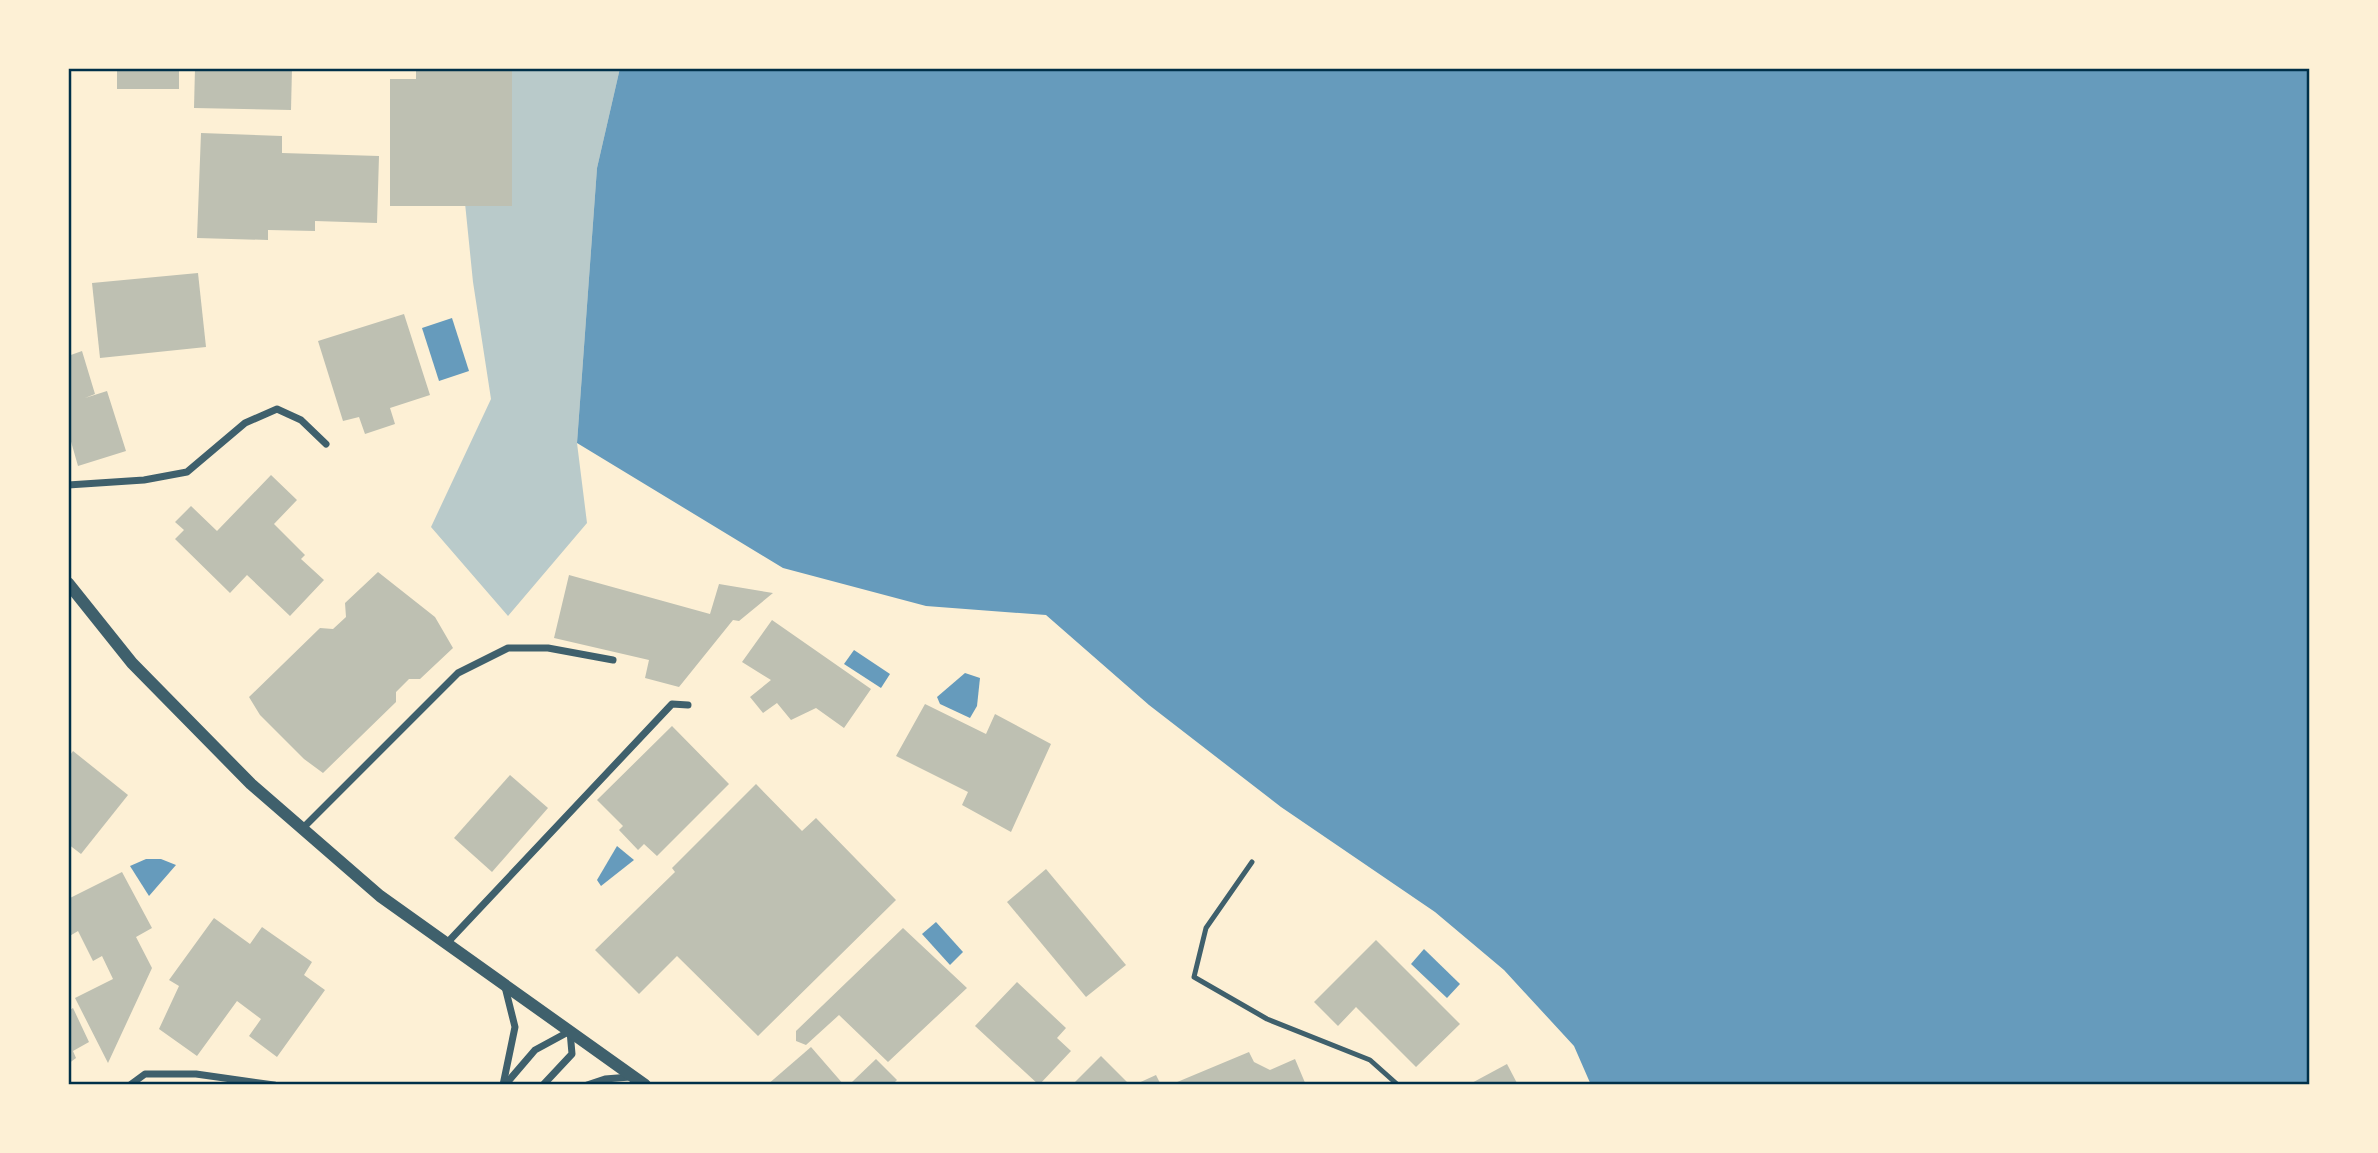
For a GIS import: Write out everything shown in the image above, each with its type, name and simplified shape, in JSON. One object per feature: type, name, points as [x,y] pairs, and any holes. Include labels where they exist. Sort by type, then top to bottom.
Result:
[{"type":"street","points":[[68,485],[144,480],[187,471],[245,423],[277,409],[301,419],[326,444]]},
{"type":"street","points":[[68,583],[132,663],[251,785],[380,895],[645,1085]]},
{"type":"street","points":[[303,829],[458,673],[508,648],[548,648],[613,660]]},
{"type":"street","points":[[447,943],[672,704],[688,705]]},
{"type":"street","points":[[504,983],[515,1027],[504,1085]]},
{"type":"street","points":[[504,1085],[535,1050],[570,1031]]},
{"type":"street","points":[[543,1085],[572,1054],[570,1031]]},
{"type":"street","points":[[130,1085],[145,1074],[196,1074],[274,1085]]},
{"type":"street","points":[[587,1085],[605,1079],[633,1076]]},
{"type":"lane","points":[[1252,862],[1206,928],[1194,977],[1268,1019],[1370,1060],[1398,1085]]},
{"type":"shaded area","points":[[465,68],[620,68],[597,168],[577,443],[587,523],[508,616],[431,527],[491,399],[473,282],[465,203]]},
{"type":"water","points":[[620,68],[2310,68],[2310,1085],[1591,1085],[1574,1046],[1504,970],[1435,912],[1281,807],[1149,705],[1046,615],[926,606],[783,568],[577,443],[597,168]]},
{"type":"water","points":[[452,318],[469,371],[439,381],[422,328]]},
{"type":"water","points":[[854,650],[890,674],[881,688],[844,664]]},
{"type":"water","points":[[965,673],[980,678],[977,706],[970,718],[940,704],[937,697]]},
{"type":"water","points":[[617,846],[634,860],[601,886],[597,880]]},
{"type":"water","points":[[146,859],[161,859],[176,865],[149,896],[130,866]]},
{"type":"water","points":[[936,922],[963,952],[950,965],[922,934]]},
{"type":"water","points":[[1424,949],[1460,984],[1447,998],[1411,964]]},
{"type":"building","points":[[117,68],[179,68],[179,89],[117,89]]},
{"type":"building","points":[[195,68],[292,68],[291,110],[194,108]]},
{"type":"building","points":[[416,68],[512,68],[512,206],[390,206],[390,79],[416,79]]},
{"type":"building","points":[[201,133],[282,136],[282,153],[379,156],[377,223],[315,221],[315,231],[268,230],[268,240],[197,238]]},
{"type":"building","points":[[198,273],[206,347],[100,358],[92,283]]},
{"type":"building","points":[[404,314],[430,395],[390,408],[395,424],[365,434],[359,417],[343,421],[318,341]]},
{"type":"building","points":[[82,351],[95,394],[85,398],[107,391],[126,451],[78,466],[68,431],[68,356]]},
{"type":"building","points":[[271,475],[297,500],[274,524],[305,555],[301,559],[324,580],[290,616],[247,575],[230,593],[175,539],[184,530],[175,522],[191,506],[217,531]]},
{"type":"building","points":[[378,572],[435,617],[453,648],[420,679],[409,679],[396,692],[396,702],[323,773],[304,759],[260,715],[249,697],[320,628],[333,629],[346,617],[345,603]]},
{"type":"building","points":[[569,575],[710,614],[719,584],[773,593],[739,621],[733,620],[679,687],[645,678],[649,660],[554,638]]},
{"type":"building","points":[[772,620],[871,689],[844,728],[816,708],[791,720],[777,703],[763,713],[750,697],[771,680],[742,662]]},
{"type":"building","points":[[925,704],[986,734],[995,714],[1051,744],[1011,832],[962,805],[968,792],[896,756]]},
{"type":"building","points":[[672,726],[729,784],[657,856],[644,844],[638,850],[619,830],[623,826],[597,800]]},
{"type":"building","points":[[73,751],[128,795],[81,854],[68,844],[68,758]]},
{"type":"building","points":[[510,775],[548,808],[492,872],[454,838]]},
{"type":"building","points":[[756,784],[802,831],[816,818],[896,900],[758,1036],[677,956],[639,994],[595,950],[675,872],[672,868]]},
{"type":"building","points":[[1046,869],[1126,965],[1086,997],[1007,902]]},
{"type":"building","points":[[122,872],[152,928],[136,937],[152,968],[108,1063],[75,998],[113,979],[102,956],[93,961],[78,931],[68,937],[68,899]]},
{"type":"building","points":[[214,918],[250,944],[262,927],[312,962],[304,975],[325,990],[277,1057],[249,1036],[261,1019],[237,1001],[197,1056],[159,1029],[179,986],[169,980]]},
{"type":"building","points":[[903,928],[967,988],[888,1062],[839,1015],[806,1045],[796,1041],[796,1031]]},
{"type":"building","points":[[1376,940],[1460,1024],[1416,1067],[1356,1007],[1338,1026],[1314,1002]]},
{"type":"building","points":[[1017,982],[1066,1028],[1057,1038],[1071,1051],[1039,1085],[975,1026]]},
{"type":"building","points":[[73,1008],[89,1042],[73,1051],[76,1058],[68,1064],[68,1011]]},
{"type":"building","points":[[811,1047],[844,1085],[767,1085]]},
{"type":"building","points":[[1249,1052],[1254,1062],[1270,1070],[1295,1059],[1306,1085],[1170,1085]]},
{"type":"building","points":[[1101,1056],[1130,1085],[1072,1085]]},
{"type":"building","points":[[876,1059],[897,1080],[892,1085],[854,1085],[852,1082]]},
{"type":"building","points":[[1507,1064],[1518,1085],[1468,1085]]},
{"type":"building","points":[[1156,1075],[1161,1085],[1134,1085]]}]
